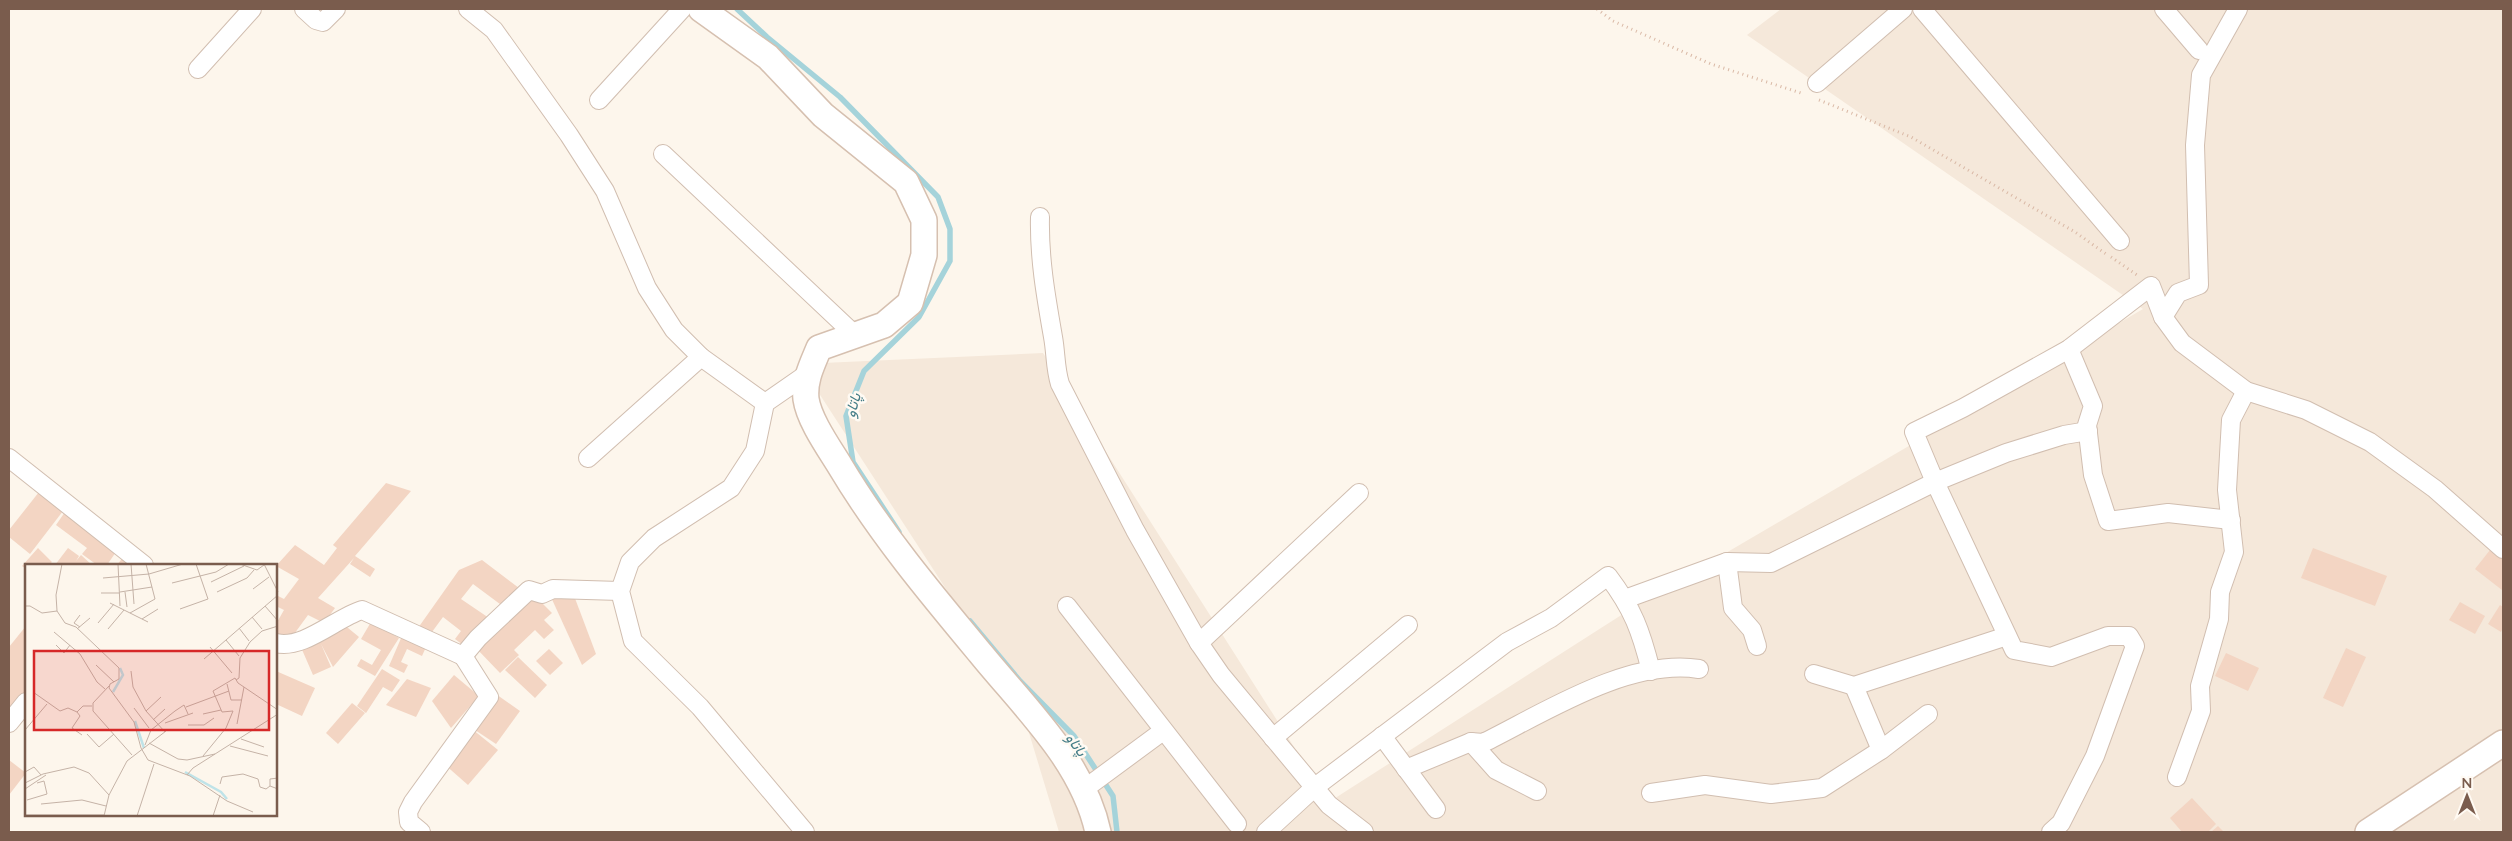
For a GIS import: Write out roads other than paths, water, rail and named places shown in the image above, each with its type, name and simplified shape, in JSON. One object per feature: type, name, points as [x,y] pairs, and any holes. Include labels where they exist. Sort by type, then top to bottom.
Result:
[{"type":"street","points":[[198,69],[252,9]]},
{"type":"street","points":[[304,9],[316,20],[323,22],[336,9]]},
{"type":"street","points":[[468,9],[494,30],[569,136],[605,191],[647,288],[674,330],[701,357],[765,403]]},
{"type":"street","points":[[599,100],[682,9]]},
{"type":"street","points":[[701,9],[768,57],[824,115],[906,182],[924,220],[924,255],[910,303],[884,325],[819,348],[807,374],[806,400],[816,425],[859,498],[948,614],[1070,763],[1094,812],[1098,832]]},
{"type":"street","points":[[1817,83],[1903,9]]},
{"type":"street","points":[[1922,9],[2120,241]]},
{"type":"street","points":[[2164,9],[2199,50]]},
{"type":"street","points":[[2164,317],[2178,293],[2199,285],[2195,145],[2201,75],[2238,9]]},
{"type":"street","points":[[663,154],[856,336]]},
{"type":"street","points":[[1040,217],[1039,250],[1055,347],[1055,368],[1060,384],[1135,530],[1199,643],[1221,675],[1329,805],[1364,832]]},
{"type":"street","points":[[2051,832],[2061,823],[2095,756],[2135,646],[2129,636],[2108,636],[2051,657],[2014,650],[1935,482],[1914,432],[1964,408],[2069,350],[2152,286],[2164,317],[2182,343],[2246,390],[2306,410],[2370,442],[2435,488],[2503,549]]},
{"type":"street","points":[[2069,350],[2093,406],[2088,431],[2093,475],[2108,521],[2168,513],[2232,520]]},
{"type":"street","points":[[588,458],[701,357]]},
{"type":"street","points":[[805,832],[700,707],[633,641],[620,591],[630,562],[654,538],[731,488],[754,451],[765,403],[807,374]]},
{"type":"street","points":[[2177,776],[2201,711],[2200,686],[2219,619],[2220,592],[2234,552],[2232,520],[2227,490],[2232,420],[2246,390]]},
{"type":"street","points":[[1625,599],[1727,562],[1771,564],[1935,482],[2006,453],[2064,435],[2088,431]]},
{"type":"street","points":[[9,458],[141,564]]},
{"type":"street","points":[[1199,643],[1359,493]]},
{"type":"street","points":[[1727,562],[1733,608],[1752,630],[1757,646]]},
{"type":"street","points":[[1266,832],[1315,787],[1382,736],[1508,642],[1551,618],[1608,576],[1625,599],[1640,628],[1651,671]]},
{"type":"street","points":[[463,656],[478,638],[529,590],[542,594],[553,589],[620,591]]},
{"type":"street","points":[[1067,606],[1237,824]]},
{"type":"street","points":[[278,643],[297,644],[348,615],[362,610],[463,656],[489,697],[413,802],[408,812],[409,822],[421,832]]},
{"type":"street","points":[[1273,738],[1408,625]]},
{"type":"street","points":[[1814,674],[1854,686],[2007,636]]},
{"type":"street","points":[[1406,769],[1471,742],[1483,743],[1588,688],[1651,671],[1688,667],[1698,669]]},
{"type":"street","points":[[1854,686],[1881,750]]},
{"type":"street","points":[[9,723],[25,703]]},
{"type":"street","points":[[1651,793],[1706,785],[1771,794],[1822,788],[1881,750],[1928,714]]},
{"type":"street","points":[[1083,790],[1163,731]]},
{"type":"street","points":[[1382,736],[1436,809]]},
{"type":"street","points":[[1471,742],[1496,770],[1538,791]]},
{"type":"street","points":[[2368,832],[2503,743]]},
{"type":"waterway","name":"پاتاو","points":[[737,9],[767,37],[840,97],[938,197],[950,229],[950,261],[919,317],[864,371],[846,416],[853,462],[899,532]]},
{"type":"waterway","name":"پاتاو","points":[[970,621],[1020,681],[1074,736],[1113,796],[1117,832]]}]
